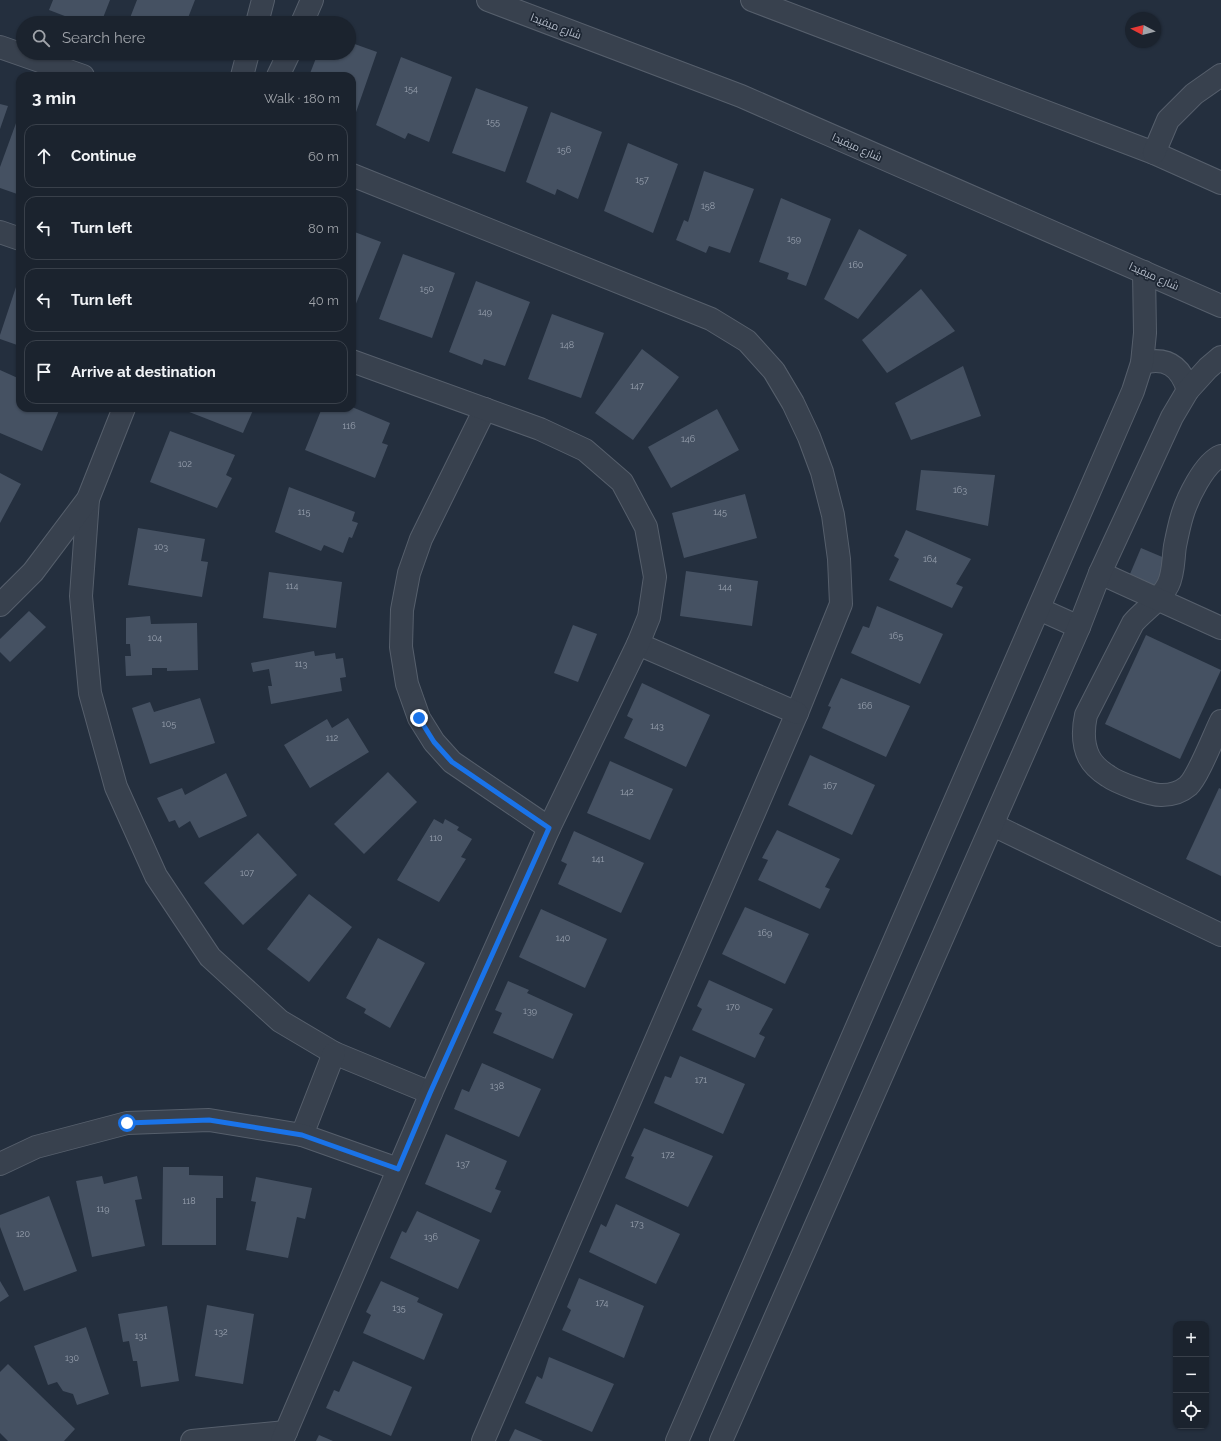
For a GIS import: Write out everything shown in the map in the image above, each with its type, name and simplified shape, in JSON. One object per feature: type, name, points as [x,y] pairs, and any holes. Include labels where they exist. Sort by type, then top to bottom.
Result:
[{"type":"street","points":[[259,16],[263,0]]},
{"type":"street","points":[[305,16],[312,0]]},
{"type":"street","name":"شارع ميفيدا","points":[[488,0],[741,96],[1221,306]]},
{"type":"street","points":[[752,0],[1154,153],[1221,183]]},
{"type":"street","points":[[0,47],[16,53]]},
{"type":"street","points":[[37,60],[72,72]]},
{"type":"street","points":[[243,72],[246,60]]},
{"type":"street","points":[[280,72],[286,60]]},
{"type":"street","points":[[1154,153],[1168,120],[1194,94],[1221,75]]},
{"type":"street","points":[[356,177],[711,319],[747,340],[774,371],[809,437],[822,472],[833,515],[840,560],[842,604],[797,713],[483,1441]]},
{"type":"street","points":[[0,232],[16,238]]},
{"type":"street","points":[[676,1441],[1133,391],[1142,363],[1145,333],[1144,272]]},
{"type":"street","points":[[721,1441],[1079,627],[1100,573],[1172,417],[1188,390],[1208,368],[1221,357]]},
{"type":"street","points":[[1142,363],[1153,360],[1166,362],[1176,368],[1184,378],[1188,390]]},
{"type":"street","points":[[192,1441],[284,1437],[430,1093],[549,828],[638,644],[649,617],[655,577],[646,527],[622,482],[585,450],[540,429],[356,362]]},
{"type":"street","points":[[485,409],[421,539],[408,574],[402,610],[401,647],[407,684],[419,718],[434,742],[452,762],[549,828]]},
{"type":"street","points":[[0,605],[33,572],[88,499],[122,412]]},
{"type":"street","points":[[1221,456],[1209,464],[1202,473],[1182,516],[1171,577],[1163,593],[1158,600],[1133,623],[1086,715],[1083,729],[1084,744],[1089,757],[1098,769],[1109,777],[1146,792],[1161,795],[1175,793],[1188,786],[1197,772],[1221,721]]},
{"type":"street","points":[[88,499],[81,596],[90,693],[116,787],[156,876],[210,957],[280,1021],[334,1053],[430,1093]]},
{"type":"street","points":[[1100,573],[1221,628]]},
{"type":"street","points":[[1039,609],[1079,627]]},
{"type":"street","points":[[638,644],[797,713]]},
{"type":"street","points":[[992,825],[1221,935]]},
{"type":"street","points":[[302,1135],[334,1053]]},
{"type":"street","points":[[0,1164],[36,1147],[127,1123],[209,1120],[302,1135],[398,1169]]},
{"type":"building","points":[[53,0],[110,0],[104,16],[65,16],[49,10]]},
{"type":"building","points":[[137,0],[195,0],[189,16],[131,16]]},
{"type":"building","points":[[356,44],[377,52],[356,112],[356,72],[311,72],[315,60],[356,60]]},
{"type":"building","points":[[401,57],[452,77],[429,142],[408,133],[405,139],[376,125]]},
{"type":"building","points":[[476,88],[528,107],[505,172],[452,153]]},
{"type":"building","points":[[0,104],[8,106],[0,129]]},
{"type":"building","points":[[551,112],[602,132],[578,199],[557,189],[555,195],[526,182]]},
{"type":"building","points":[[16,123],[16,194],[0,188],[0,167]]},
{"type":"building","points":[[628,143],[678,164],[653,233],[604,211]]},
{"type":"building","points":[[704,171],[754,189],[730,253],[709,246],[706,253],[676,240],[684,220],[688,222]]},
{"type":"building","points":[[781,198],[831,219],[806,286],[787,279],[789,273],[759,262]]},
{"type":"building","points":[[859,229],[907,255],[858,319],[824,299]]},
{"type":"building","points":[[356,233],[381,242],[356,304]]},
{"type":"building","points":[[403,254],[455,273],[432,338],[379,319]]},
{"type":"building","points":[[476,281],[530,302],[505,366],[484,359],[482,365],[449,352]]},
{"type":"building","points":[[16,287],[16,345],[0,339]]},
{"type":"building","points":[[921,289],[955,331],[887,373],[862,340]]},
{"type":"building","points":[[552,314],[604,333],[581,398],[528,379]]},
{"type":"building","points":[[642,349],[679,377],[633,440],[595,413]]},
{"type":"building","points":[[963,366],[981,416],[911,440],[895,403]]},
{"type":"building","points":[[0,370],[16,377],[16,412],[58,412],[42,451],[0,433]]},
{"type":"building","points":[[356,409],[390,423],[382,443],[388,445],[375,478],[305,450],[320,412],[356,412]]},
{"type":"building","points":[[717,409],[739,450],[671,488],[648,447]]},
{"type":"building","points":[[189,412],[252,412],[243,433]]},
{"type":"building","points":[[170,431],[235,455],[226,475],[232,478],[217,508],[150,482]]},
{"type":"building","points":[[921,470],[995,475],[988,526],[916,510]]},
{"type":"building","points":[[0,473],[21,484],[0,523]]},
{"type":"building","points":[[289,487],[355,512],[352,521],[358,523],[352,538],[349,537],[343,553],[324,545],[321,551],[275,532]]},
{"type":"building","points":[[745,494],[757,538],[684,558],[672,513]]},
{"type":"building","points":[[138,528],[205,539],[201,561],[208,562],[202,597],[128,585]]},
{"type":"building","points":[[906,530],[971,559],[956,584],[963,587],[952,608],[889,580],[899,559],[894,556]]},
{"type":"building","points":[[1141,548],[1167,559],[1156,586],[1130,574]]},
{"type":"building","points":[[686,571],[758,581],[752,626],[680,616]]},
{"type":"building","points":[[269,572],[342,582],[336,628],[263,618]]},
{"type":"building","points":[[877,606],[943,634],[920,684],[851,653],[863,626],[869,628]]},
{"type":"building","points":[[29,611],[46,627],[10,662],[0,652],[0,639]]},
{"type":"building","points":[[150,616],[151,624],[197,623],[198,670],[167,671],[167,668],[152,668],[152,675],[126,676],[125,656],[131,656],[130,644],[126,644],[126,618]]},
{"type":"building","points":[[573,625],[597,634],[578,682],[554,673]]},
{"type":"building","points":[[1146,635],[1221,670],[1180,759],[1105,724]]},
{"type":"building","points":[[314,651],[315,656],[335,653],[336,659],[343,658],[346,677],[340,678],[342,691],[271,704],[268,686],[272,686],[269,669],[253,672],[251,663]]},
{"type":"building","points":[[841,678],[910,706],[886,757],[822,728],[831,707],[828,706]]},
{"type":"building","points":[[642,683],[710,715],[686,767],[624,738],[633,719],[627,716]]},
{"type":"building","points":[[200,698],[215,743],[150,764],[132,708],[150,702],[154,712]]},
{"type":"building","points":[[348,718],[369,752],[310,788],[284,745],[327,719],[332,728]]},
{"type":"building","points":[[810,755],[875,785],[852,835],[788,805]]},
{"type":"building","points":[[610,761],[673,789],[650,840],[587,813]]},
{"type":"building","points":[[388,772],[417,802],[364,854],[334,824]]},
{"type":"building","points":[[226,773],[247,816],[199,838],[190,821],[179,828],[175,820],[169,822],[157,798],[182,788],[185,795]]},
{"type":"building","points":[[1219,788],[1221,789],[1221,876],[1186,859]]},
{"type":"building","points":[[434,819],[443,824],[445,819],[459,827],[457,830],[472,839],[461,857],[466,859],[439,902],[397,880]]},
{"type":"building","points":[[777,830],[840,859],[825,887],[830,889],[820,909],[758,880],[768,860],[762,858]]},
{"type":"building","points":[[574,831],[644,863],[621,913],[558,884],[567,864],[561,861]]},
{"type":"building","points":[[258,833],[297,875],[243,925],[204,883]]},
{"type":"building","points":[[309,894],[352,927],[309,982],[267,949]]},
{"type":"building","points":[[745,907],[809,934],[785,984],[722,954]]},
{"type":"building","points":[[541,909],[607,939],[585,988],[519,957]]},
{"type":"building","points":[[378,938],[425,963],[390,1028],[364,1013],[366,1009],[346,998]]},
{"type":"building","points":[[709,980],[773,1009],[759,1034],[765,1037],[755,1058],[692,1030],[702,1009],[697,1006]]},
{"type":"building","points":[[508,981],[529,990],[527,993],[573,1014],[553,1059],[493,1033],[502,1013],[495,1010]]},
{"type":"building","points":[[680,1056],[745,1084],[723,1134],[654,1103],[665,1076],[671,1078]]},
{"type":"building","points":[[482,1063],[541,1089],[519,1137],[454,1109],[462,1089],[469,1092]]},
{"type":"building","points":[[644,1128],[713,1156],[688,1207],[625,1178],[634,1157],[631,1156]]},
{"type":"building","points":[[446,1134],[507,1161],[495,1189],[501,1191],[491,1213],[425,1184]]},
{"type":"building","points":[[163,1167],[189,1167],[189,1175],[223,1176],[223,1198],[216,1198],[216,1245],[162,1245]]},
{"type":"building","points":[[102,1176],[104,1184],[137,1176],[142,1199],[135,1200],[145,1246],[92,1257],[76,1181]]},
{"type":"building","points":[[256,1177],[312,1188],[305,1219],[297,1217],[288,1258],[246,1250],[256,1202],[251,1201]]},
{"type":"building","points":[[49,1196],[77,1271],[24,1291],[0,1227],[0,1215]]},
{"type":"building","points":[[616,1204],[680,1234],[656,1284],[589,1252],[601,1224],[606,1227]]},
{"type":"building","points":[[417,1211],[480,1240],[458,1289],[390,1258],[402,1231],[406,1233]]},
{"type":"building","points":[[579,1278],[644,1306],[624,1358],[562,1330],[571,1310],[567,1307]]},
{"type":"building","points":[[0,1281],[9,1296],[0,1302]]},
{"type":"building","points":[[381,1281],[419,1298],[417,1302],[443,1314],[424,1360],[363,1333],[371,1315],[366,1312]]},
{"type":"building","points":[[207,1305],[254,1314],[243,1384],[195,1376]]},
{"type":"building","points":[[167,1306],[179,1381],[141,1387],[137,1361],[133,1361],[129,1341],[123,1342],[118,1314]]},
{"type":"building","points":[[86,1327],[109,1394],[77,1405],[73,1394],[63,1391],[57,1382],[48,1385],[34,1346]]},
{"type":"building","points":[[549,1357],[614,1384],[592,1432],[525,1403],[537,1376],[542,1379]]},
{"type":"building","points":[[353,1361],[412,1387],[391,1436],[326,1408],[334,1390],[339,1392]]},
{"type":"building","points":[[8,1364],[75,1429],[64,1441],[8,1441],[0,1433],[0,1372]]},
{"type":"building","points":[[515,1429],[543,1441],[509,1441]]},
{"type":"building","points":[[319,1435],[333,1441],[316,1441]]},
{"type":"route","points":[[127,1123],[209,1120],[302,1135],[398,1169],[430,1093],[549,828],[452,762],[434,742],[419,718]]}]
